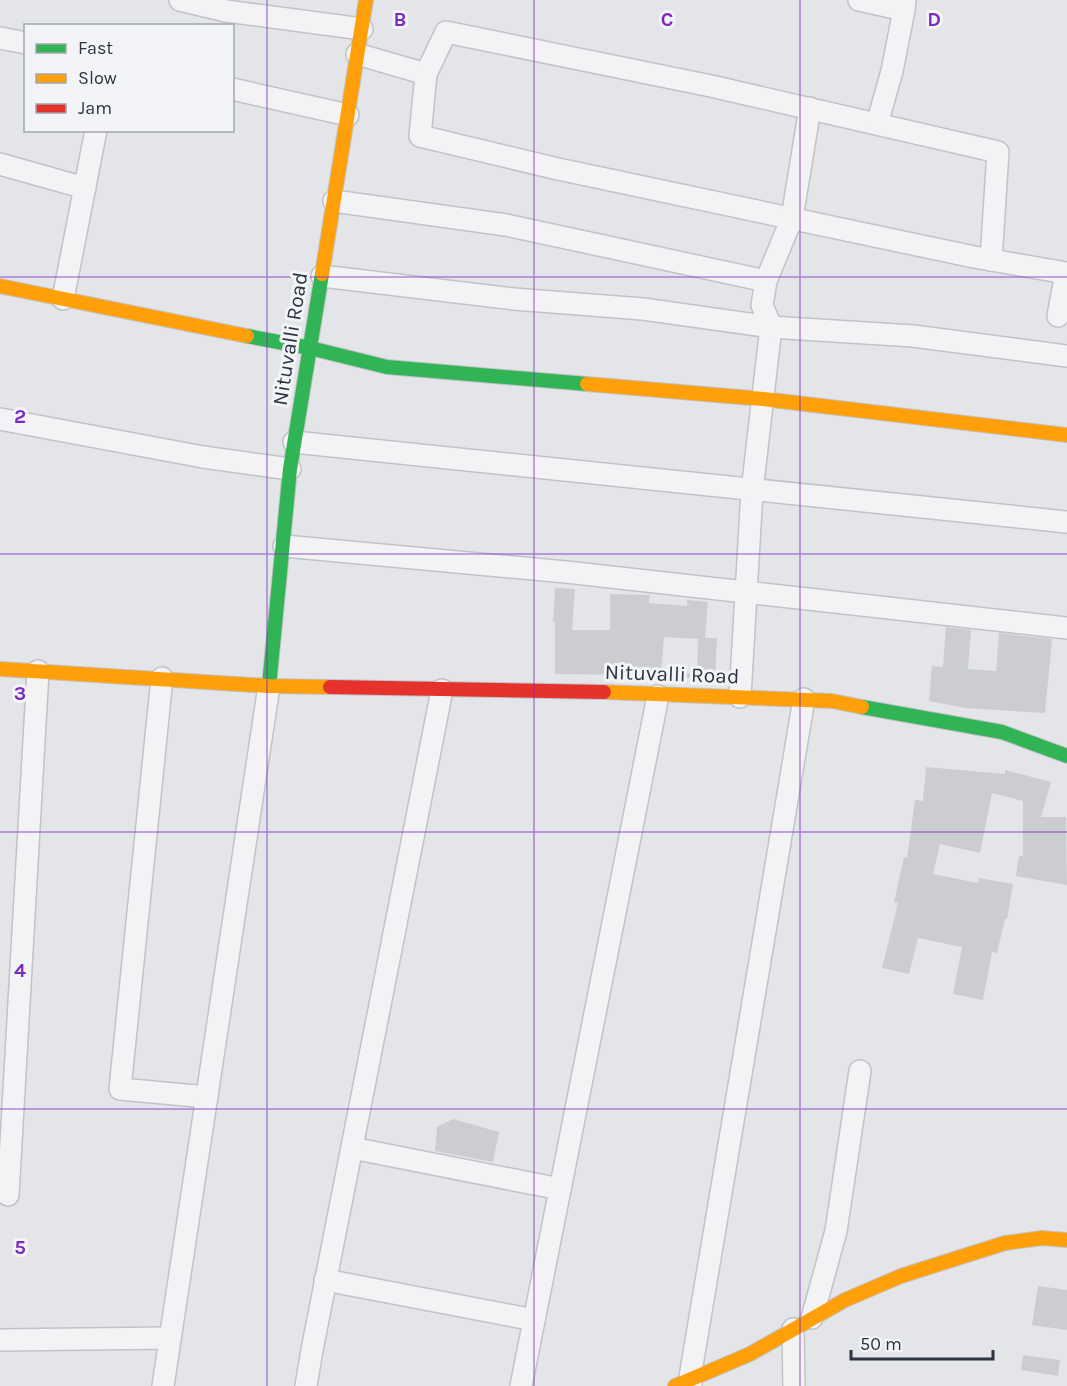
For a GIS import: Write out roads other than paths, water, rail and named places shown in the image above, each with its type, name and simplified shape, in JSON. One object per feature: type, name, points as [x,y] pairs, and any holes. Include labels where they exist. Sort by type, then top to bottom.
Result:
[{"type":"street","points":[[180,0],[226,11],[362,29]]},
{"type":"street","name":"Nituvalli Road","points":[[269,686],[290,469],[366,0]]},
{"type":"street","points":[[859,0],[905,5],[892,71],[877,124]]},
{"type":"street","points":[[991,260],[998,152],[711,86],[446,32],[426,74],[420,136],[558,169],[991,260],[1066,273],[1058,316]]},
{"type":"street","points":[[0,38],[24,43]]},
{"type":"street","points":[[357,54],[426,74]]},
{"type":"street","points":[[234,89],[348,115]]},
{"type":"street","points":[[740,697],[752,490],[771,327],[762,305],[766,281],[792,218],[810,108]]},
{"type":"street","points":[[63,299],[96,132]]},
{"type":"street","points":[[0,164],[85,188]]},
{"type":"street","points":[[334,201],[506,225],[766,281]]},
{"type":"street","points":[[322,276],[514,299],[643,309],[771,327],[912,336],[1067,356]]},
{"type":"street","points":[[0,286],[310,348],[387,367],[763,399],[1067,435]]},
{"type":"street","points":[[0,419],[203,457],[290,469]]},
{"type":"street","points":[[294,442],[1067,522]]},
{"type":"street","points":[[284,546],[554,571],[1067,628]]},
{"type":"street","name":"Nituvalli Road","points":[[0,669],[269,686],[568,692],[832,701],[1002,732],[1067,756]]},
{"type":"street","points":[[8,1195],[38,671]]},
{"type":"street","points":[[162,678],[120,1089],[207,1097]]},
{"type":"street","points":[[163,1386],[269,686]]},
{"type":"street","points":[[306,1386],[442,690]]},
{"type":"street","points":[[521,1386],[658,696]]},
{"type":"street","points":[[685,1383],[804,699]]},
{"type":"street","points":[[812,1318],[836,1231],[860,1071]]},
{"type":"street","points":[[352,1148],[560,1189]]},
{"type":"street","points":[[685,1383],[734,1362],[862,1292],[940,1262],[1024,1239],[1067,1240]]},
{"type":"street","points":[[325,1280],[534,1320]]},
{"type":"street","points":[[793,1329],[794,1386]]},
{"type":"street","points":[[0,1340],[170,1338]]}]
